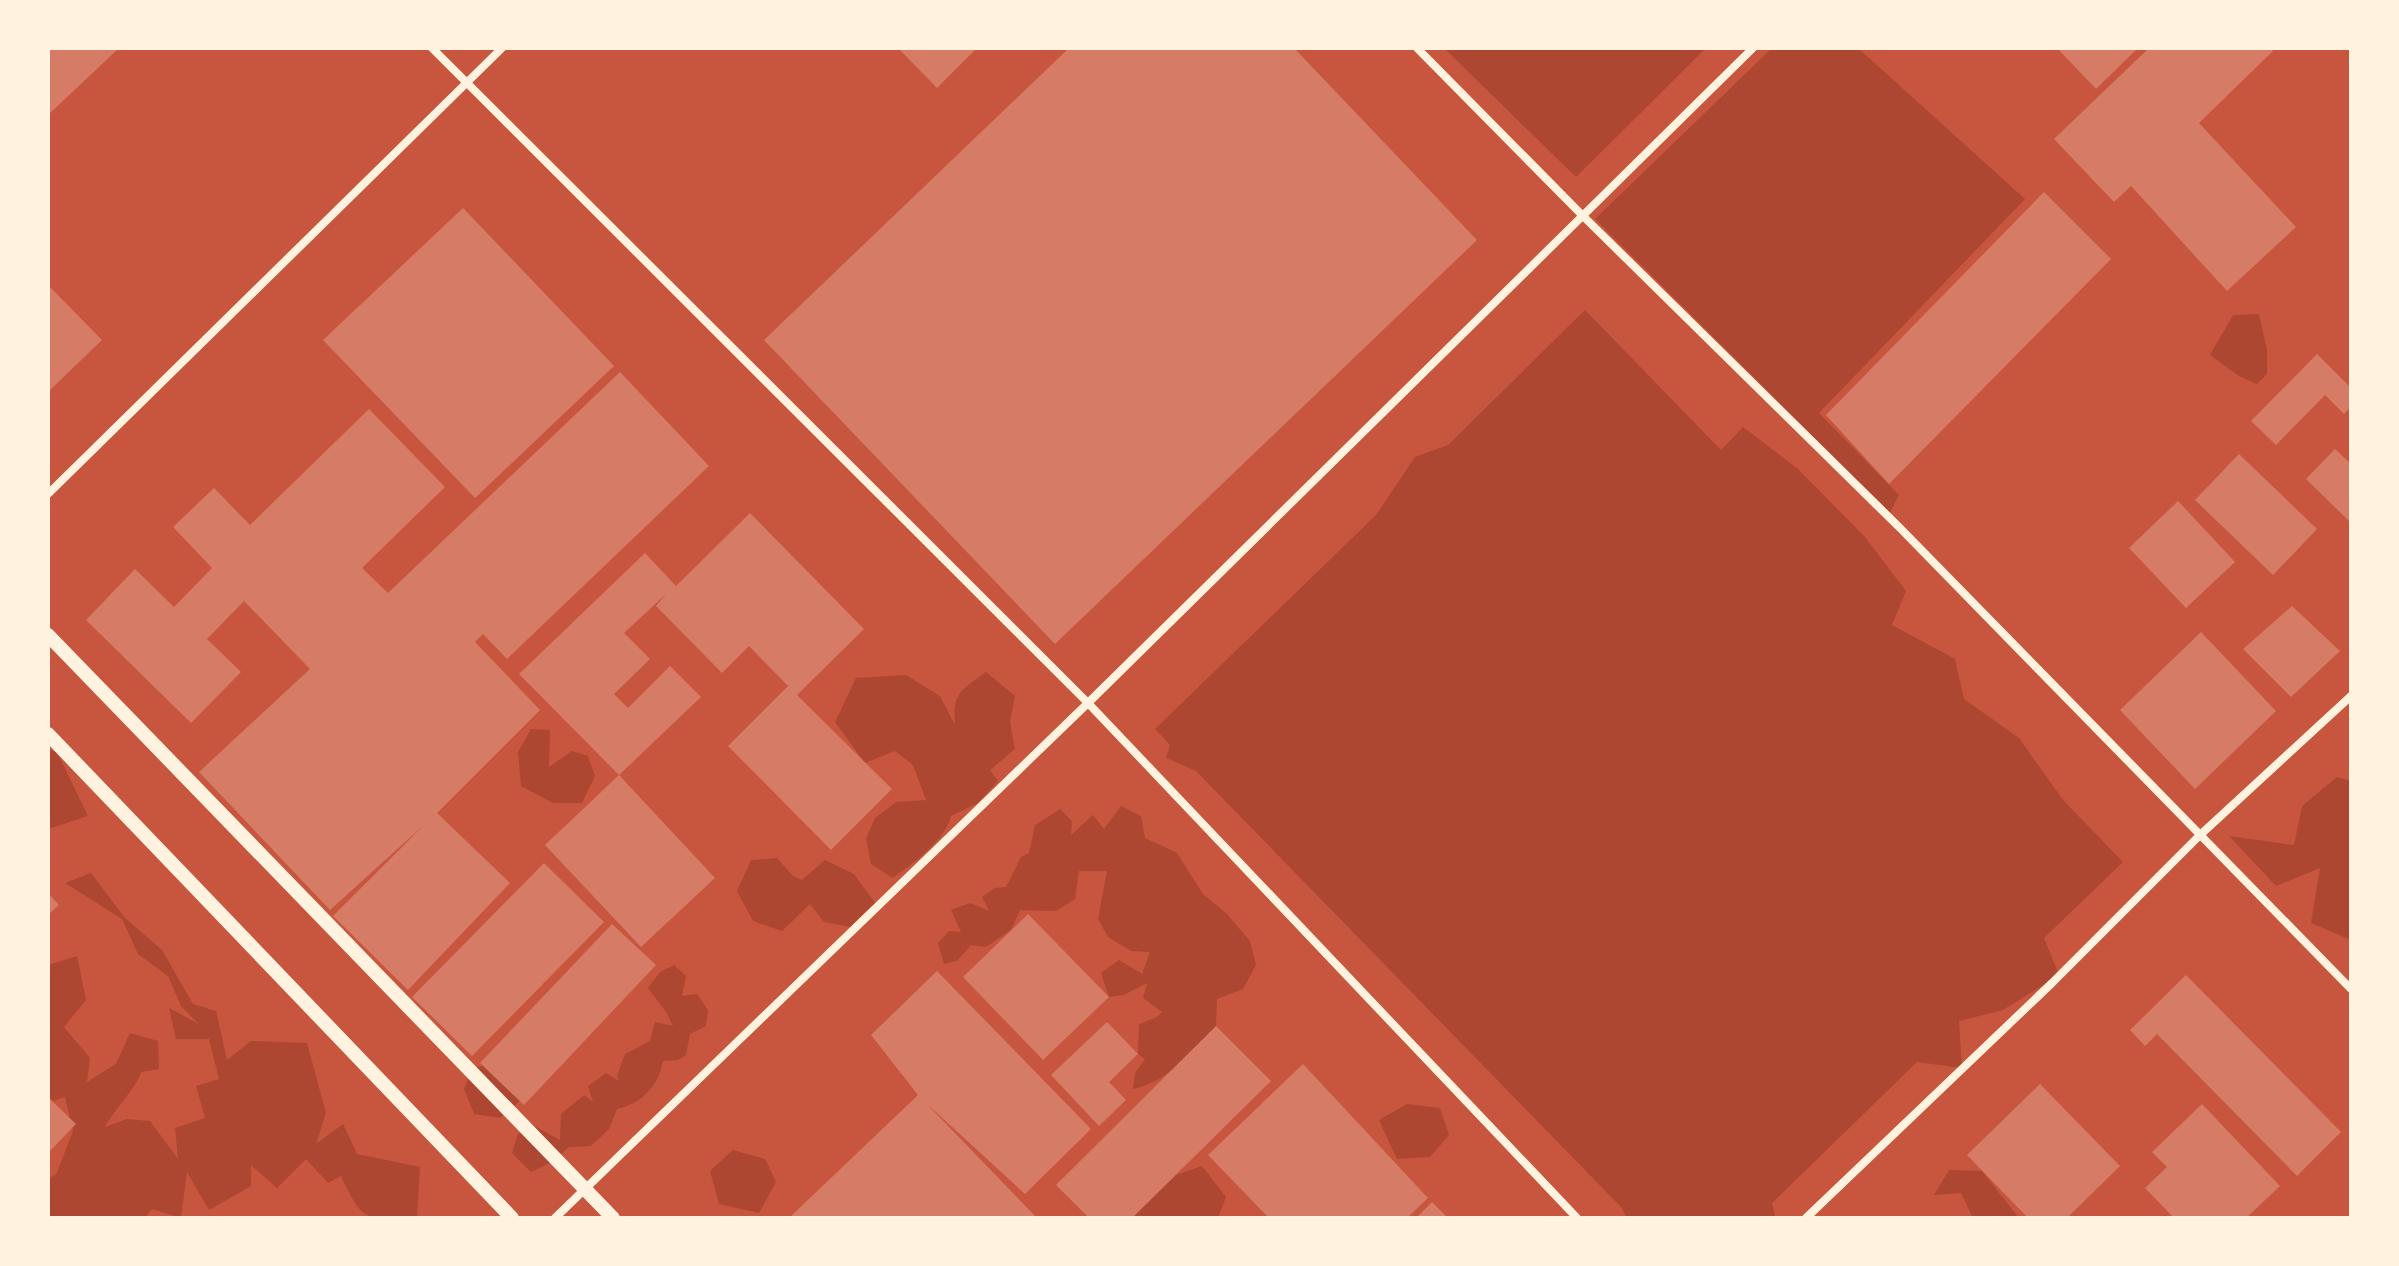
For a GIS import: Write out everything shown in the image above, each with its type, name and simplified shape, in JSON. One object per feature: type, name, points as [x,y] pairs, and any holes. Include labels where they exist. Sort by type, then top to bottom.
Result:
[{"type":"street","points":[[432,48],[1088,703],[1577,1218]]},
{"type":"street","points":[[48,494],[502,48]]},
{"type":"street","points":[[1417,48],[1901,529],[2351,989]]},
{"type":"street","points":[[555,1218],[1088,703],[1753,48]]},
{"type":"street","points":[[48,635],[613,1218]]},
{"type":"street","points":[[1806,1218],[2041,994],[2199,836],[2351,696]]},
{"type":"street","points":[[48,734],[512,1218]]},
{"type":"shaded area","points":[[1444,48],[1706,48],[1576,177]]},
{"type":"shaded area","points":[[1772,48],[1858,48],[2025,199],[1819,413],[1899,495],[1890,513],[1595,219]]},
{"type":"shaded area","points":[[1585,310],[1721,450],[1743,427],[1798,469],[1865,537],[1906,591],[1892,625],[1955,659],[1964,699],[2019,738],[2063,800],[2123,862],[2044,938],[2059,975],[2003,1010],[1959,1021],[1962,1068],[1917,1062],[1772,1203],[1775,1215],[1771,1218],[1626,1218],[1622,1208],[1196,771],[1166,758],[1170,745],[1155,729],[1376,515],[1415,457],[1448,445]]},
{"type":"shaded area","points":[[2259,314],[2267,350],[2267,374],[2257,384],[2239,376],[2210,355],[2233,315]]},
{"type":"shaded area","points":[[986,672],[1015,696],[1010,722],[1015,749],[990,770],[998,781],[978,803],[951,816],[935,843],[893,878],[871,864],[866,839],[875,818],[896,802],[926,800],[913,765],[895,751],[865,763],[835,722],[856,678],[906,675],[940,696],[955,725],[957,698]]},
{"type":"shaded area","points":[[531,729],[550,730],[549,767],[572,751],[588,756],[595,776],[582,803],[553,803],[521,786],[518,752]]},
{"type":"shaded area","points":[[48,750],[57,752],[88,816],[48,829]]},
{"type":"shaded area","points":[[2337,777],[2351,781],[2351,940],[2311,923],[2320,868],[2276,886],[2229,836],[2294,845],[2302,806]]},
{"type":"shaded area","points":[[1121,806],[1141,816],[1145,838],[1177,853],[1203,894],[1227,914],[1250,941],[1256,965],[1243,989],[1217,999],[1216,1026],[1188,1055],[1157,1080],[1133,1089],[1135,1073],[1145,1059],[1138,1054],[1139,1024],[1162,1012],[1143,998],[1147,983],[1124,995],[1109,997],[1101,973],[1119,960],[1142,974],[1150,952],[1131,951],[1108,937],[1098,919],[1107,871],[1079,871],[1075,899],[1056,911],[1020,910],[1011,930],[986,947],[971,945],[957,961],[944,964],[938,943],[949,931],[961,932],[951,910],[970,903],[989,911],[982,897],[995,888],[1006,887],[1021,857],[1029,853],[1035,825],[1060,809],[1072,821],[1071,835],[1093,815],[1104,829]]},
{"type":"shaded area","points":[[777,858],[793,876],[802,880],[825,860],[854,874],[875,903],[850,927],[824,922],[810,904],[782,931],[753,921],[737,891],[751,860]]},
{"type":"shaded area","points":[[91,873],[125,918],[162,950],[193,1004],[216,1011],[227,1060],[251,1041],[307,1043],[326,1113],[316,1144],[343,1124],[357,1154],[420,1167],[417,1218],[376,1218],[368,1215],[355,1203],[341,1176],[328,1183],[306,1159],[277,1188],[251,1165],[251,1186],[209,1210],[187,1172],[181,1218],[152,1209],[145,1218],[48,1218],[48,1178],[56,1175],[73,1131],[65,1097],[48,1103],[48,965],[77,956],[86,1000],[64,1027],[90,1058],[87,1082],[116,1064],[130,1033],[158,1041],[159,1069],[141,1072],[105,1127],[127,1119],[150,1121],[178,1159],[175,1128],[205,1118],[196,1086],[219,1079],[209,1039],[176,1039],[169,1008],[199,1024],[181,1006],[168,976],[138,954],[122,919],[65,883]]},
{"type":"shaded area","points":[[674,965],[686,976],[682,996],[697,994],[708,1010],[706,1026],[690,1034],[686,1055],[678,1060],[663,1061],[658,1078],[648,1092],[634,1103],[617,1109],[609,1129],[591,1146],[569,1147],[552,1162],[531,1172],[512,1153],[518,1134],[536,1127],[560,1140],[561,1114],[584,1095],[593,1102],[588,1086],[606,1073],[619,1081],[617,1076],[625,1054],[650,1041],[655,1022],[673,1026],[648,988],[660,972]]},
{"type":"shaded area","points":[[494,1062],[520,1101],[500,1118],[474,1114],[464,1089],[472,1069]]},
{"type":"shaded area","points":[[1407,1104],[1440,1108],[1449,1135],[1430,1157],[1397,1159],[1379,1120]]},
{"type":"shaded area","points":[[733,1150],[765,1159],[776,1182],[759,1213],[719,1204],[710,1171]]},
{"type":"shaded area","points":[[1202,1166],[1226,1197],[1218,1218],[1132,1218],[1176,1175]]},
{"type":"shaded area","points":[[1949,1170],[1982,1171],[2019,1218],[1973,1218],[1961,1193],[1934,1195]]},
{"type":"building","points":[[48,48],[119,48],[48,115]]},
{"type":"building","points":[[898,48],[977,48],[937,88]]},
{"type":"building","points":[[1069,48],[1294,48],[1477,240],[1055,644],[764,340]]},
{"type":"building","points":[[2057,48],[2138,48],[2096,89]]},
{"type":"building","points":[[2149,48],[2270,48],[2273,51],[2199,123],[2296,227],[2227,291],[2131,186],[2114,202],[2054,139]]},
{"type":"building","points":[[2044,192],[2111,259],[1889,484],[1826,415]]},
{"type":"building","points":[[463,208],[614,366],[475,498],[323,340]]},
{"type":"building","points":[[48,285],[102,340],[48,392]]},
{"type":"building","points":[[2317,354],[2351,388],[2351,407],[2344,414],[2325,395],[2276,445],[2251,421]]},
{"type":"building","points":[[620,372],[709,466],[507,659],[483,634],[475,642],[540,710],[437,813],[510,883],[408,990],[333,916],[424,825],[330,910],[199,772],[310,669],[244,601],[207,639],[241,672],[191,723],[86,620],[135,569],[174,607],[212,568],[173,527],[214,488],[250,525],[369,409],[445,487],[362,568],[388,593]]},
{"type":"building","points":[[2335,449],[2351,464],[2351,523],[2306,479]]},
{"type":"building","points":[[2239,454],[2317,529],[2273,575],[2195,500]]},
{"type":"building","points":[[2178,501],[2235,562],[2186,608],[2129,548]]},
{"type":"building","points":[[750,513],[864,629],[797,695],[892,789],[831,850],[728,746],[788,686],[749,646],[722,673],[656,606],[666,594],[624,633],[650,659],[614,694],[628,708],[670,666],[701,697],[619,775],[519,674],[645,553],[676,586]]},
{"type":"building","points":[[2292,606],[2340,651],[2291,697],[2243,649]]},
{"type":"building","points":[[2201,632],[2276,711],[2195,789],[2120,710]]},
{"type":"building","points":[[619,775],[715,878],[641,947],[545,845]]},
{"type":"building","points":[[544,863],[604,922],[472,1056],[412,997]]},
{"type":"building","points":[[48,893],[59,905],[48,915]]},
{"type":"building","points":[[1028,914],[1109,997],[1043,1060],[963,977]]},
{"type":"building","points":[[612,924],[656,965],[524,1105],[480,1063]]},
{"type":"building","points":[[937,971],[1091,1129],[1025,1194],[926,1103],[1037,1218],[789,1218],[918,1095],[871,1035]]},
{"type":"building","points":[[2186,975],[2341,1132],[2297,1176],[2157,1034],[2145,1046],[2130,1030]]},
{"type":"building","points":[[1107,1022],[1138,1054],[1109,1082],[1126,1100],[1099,1126],[1051,1075]]},
{"type":"building","points":[[1216,1026],[1271,1081],[1132,1218],[1089,1218],[1056,1185]]},
{"type":"building","points":[[1303,1064],[1428,1198],[1407,1218],[1269,1218],[1208,1155]]},
{"type":"building","points":[[2040,1084],[2120,1166],[2067,1218],[2028,1218],[1967,1155]]},
{"type":"building","points":[[48,1097],[76,1124],[48,1153]]},
{"type":"building","points":[[2202,1104],[2280,1186],[2246,1218],[2174,1218],[2145,1188],[2167,1167],[2152,1152]]},
{"type":"building","points":[[1432,1202],[1448,1218],[1416,1218]]}]
